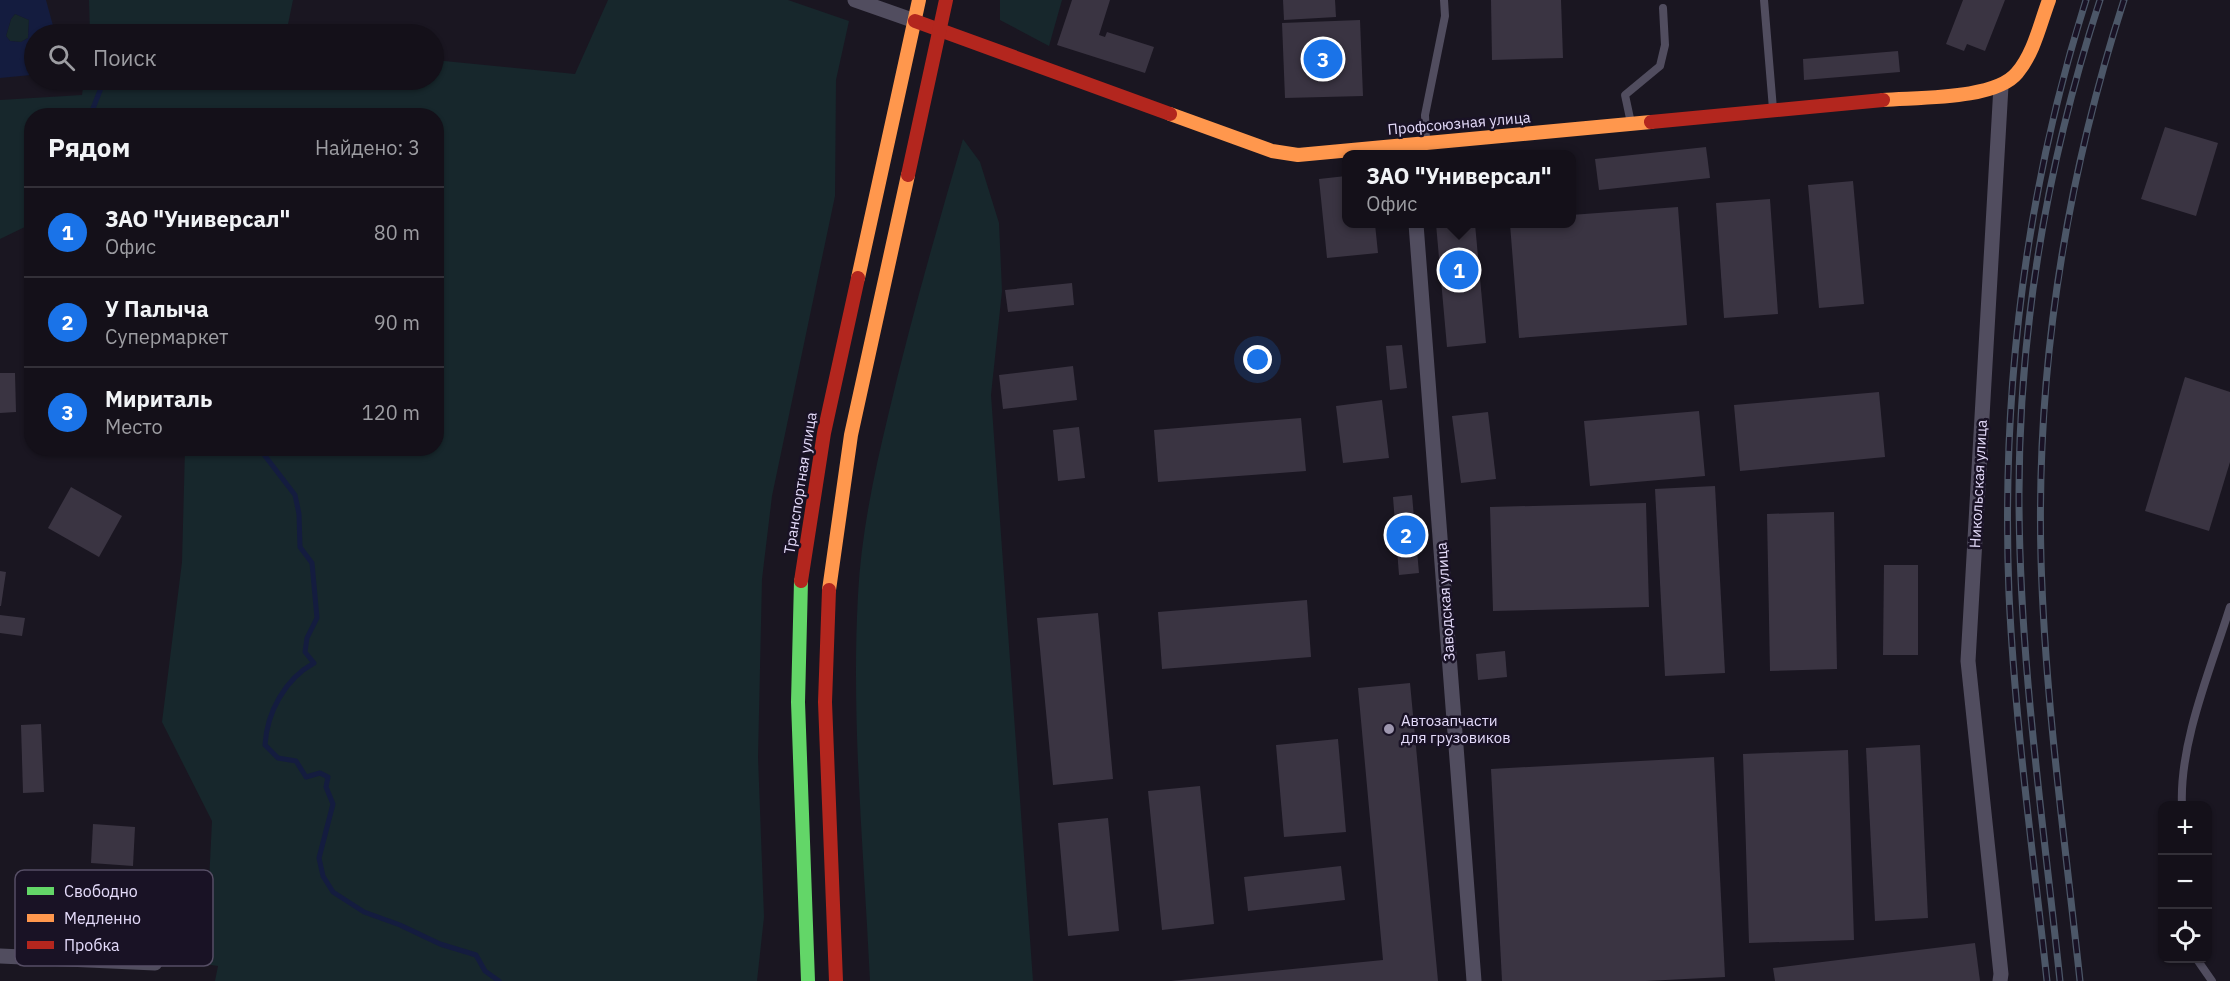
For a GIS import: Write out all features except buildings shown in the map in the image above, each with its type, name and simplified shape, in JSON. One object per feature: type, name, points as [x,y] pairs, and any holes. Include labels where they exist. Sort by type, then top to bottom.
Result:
[{"type":"street","points":[[855,0],[915,21]]},
{"type":"street","name":"Транспортная улица","points":[[808,981],[798,702],[800,595],[806,540],[824,433],[919,0]]},
{"type":"street","points":[[836,981],[825,702],[828,607],[834,541],[851,435],[946,0]]},
{"type":"street","points":[[2001,86],[2021,67],[2049,0]]},
{"type":"street","name":"Профсоюзная улица","points":[[915,21],[1272,151],[1298,155],[1342,152]]},
{"type":"street","name":"Профсоюзная улица","points":[[1372,150],[1631,123],[1981,91],[2001,86]]},
{"type":"street","name":"Никольская улица","points":[[2000,981],[1968,661],[2001,86]]},
{"type":"street","name":"Заводская улица","points":[[1416,228],[1474,981]]},
{"type":"street","points":[[0,956],[15,957]]},
{"type":"lane","points":[[1416,147],[1425,115],[1445,16],[1444,0]]},
{"type":"lane","points":[[1764,0],[1773,111]]},
{"type":"lane","points":[[1631,123],[1625,95],[1660,66],[1665,45],[1663,8]]},
{"type":"lane","points":[[2182,801],[2181,778],[2185,753],[2230,607]]},
{"type":"lane","points":[[2199,963],[2212,981]]},
{"type":"shaded area","points":[[89,0],[293,0],[288,24],[90,24]]},
{"type":"shaded area","points":[[608,0],[788,0],[849,21],[836,80],[835,196],[772,496],[762,579],[758,757],[764,917],[757,981],[215,981],[218,966],[213,965],[213,870],[210,870],[212,821],[162,722],[182,562],[185,456],[444,456],[444,108],[24,108],[24,227],[0,239],[0,100],[82,95],[83,90],[444,90],[444,61],[575,74]]},
{"type":"shaded area","points":[[1000,0],[1062,0],[1049,46],[1000,20]]},
{"type":"shaded area","points":[[15,14],[29,20],[29,24],[24,24],[24,40],[21,42],[10,41],[6,36],[11,19]]},
{"type":"shaded area","points":[[963,139],[980,162],[999,223],[1002,291],[991,395],[1033,981],[870,981],[856,691],[858,595],[862,550],[873,482],[896,381]]},
{"type":"water","points":[[0,0],[46,0],[53,24],[29,24],[29,20],[15,14],[11,19],[6,36],[10,41],[24,40],[24,76],[0,78]]},
{"type":"waterway","points":[[93,108],[100,90]]},
{"type":"waterway","points":[[265,456],[295,495],[299,514],[300,547],[312,563],[317,618],[307,638],[305,652],[314,663],[294,678],[279,698],[269,721],[265,745],[278,758],[296,761],[306,777],[320,773],[328,777],[326,787],[333,804],[319,858],[323,876],[333,892],[364,912],[400,925],[440,944],[476,955],[485,971],[499,981]]},
{"type":"railway","points":[[2047,981],[2020,740],[2012,643],[2009,594],[2009,443],[2014,368],[2033,219],[2047,146],[2086,0]]},
{"type":"railway","points":[[2060,981],[2027,678],[2020,556],[2020,432],[2024,369],[2040,244],[2065,121],[2100,0]]},
{"type":"railway","points":[[2080,981],[2056,770],[2043,612],[2041,488],[2044,417],[2059,276],[2071,206],[2086,137],[2124,0]]},
{"type":"traffic: fast","points":[[801,581],[798,702],[808,981]]},
{"type":"traffic: slow","points":[[858,278],[919,0]]},
{"type":"traffic: slow","points":[[1883,100],[1954,96],[1974,93],[2006,82],[2017,73],[2028,57],[2049,0]]},
{"type":"traffic: slow","points":[[1170,114],[1272,151],[1298,155],[1342,151]]},
{"type":"traffic: slow","points":[[1351,150],[1651,122]]},
{"type":"traffic: slow","points":[[829,590],[851,435],[908,175]]},
{"type":"traffic: jam","points":[[908,175],[946,0]]},
{"type":"traffic: jam","points":[[915,21],[1170,114]]},
{"type":"traffic: jam","points":[[1651,122],[1883,100]]},
{"type":"traffic: jam","points":[[801,581],[824,433],[858,278]]},
{"type":"traffic: jam","points":[[829,590],[825,702],[836,981]]},
{"type":"place","name":"Мириталь","points":[[1323,59]]},
{"type":"place","name":"ЗАО \"Универсал\"","points":[[1459,270]]},
{"type":"place","name":"У Палыча","points":[[1406,535]]},
{"type":"place","name":"Автозапчасти для грузовиков","points":[[1389,729]]}]
